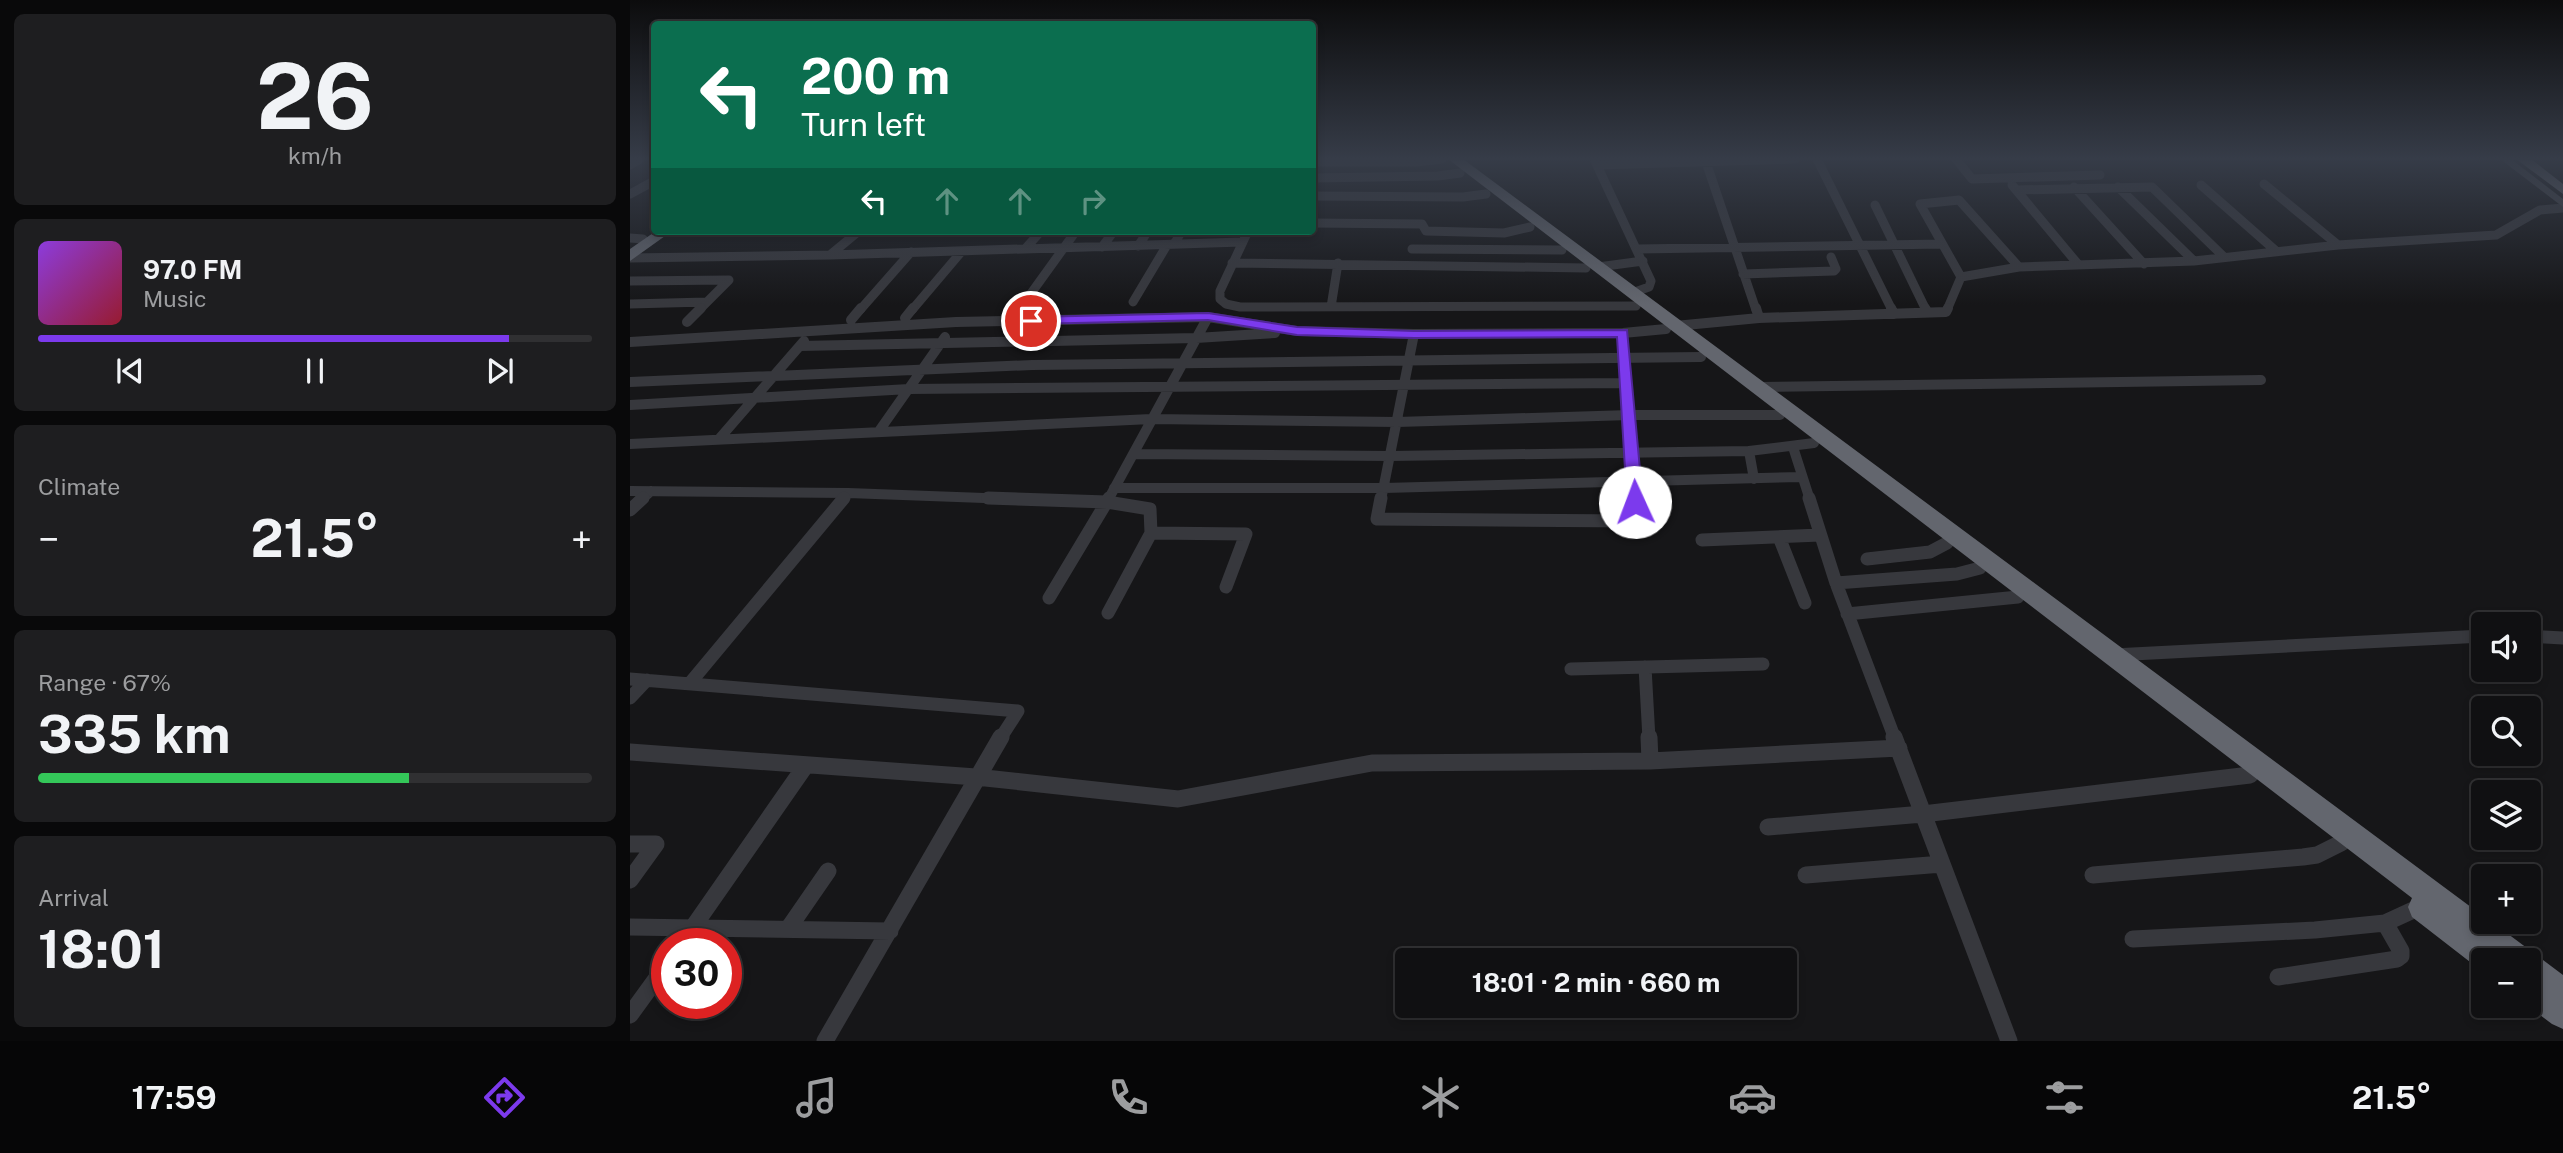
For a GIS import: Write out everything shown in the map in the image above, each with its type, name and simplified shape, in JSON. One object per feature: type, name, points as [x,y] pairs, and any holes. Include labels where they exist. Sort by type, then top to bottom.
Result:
[{"type":"highway","points":[[1504,208],[1562,250],[1592,268]]},
{"type":"highway","points":[[1512,208],[1670,327],[1759,387],[2502,948]]},
{"type":"highway","points":[[630,257],[660,235]]},
{"type":"highway","points":[[630,248],[642,236]]},
{"type":"highway","points":[[1670,327],[1701,357],[1780,415],[1803,445],[1947,543],[2477,948]]},
{"type":"highway","points":[[2541,977],[2563,994]]},
{"type":"highway","points":[[2541,996],[2563,1013]]},
{"type":"street","points":[[1246,235],[1220,291],[1220,299],[1226,304],[1240,307],[1634,300],[1651,284],[1618,208]]},
{"type":"street","points":[[1721,208],[1759,318]]},
{"type":"street","points":[[1841,208],[1894,313]]},
{"type":"street","points":[[1876,208],[1927,312]]},
{"type":"street","points":[[1922,208],[1961,277]]},
{"type":"street","points":[[1966,208],[2019,267]]},
{"type":"street","points":[[2031,208],[2077,263]]},
{"type":"street","points":[[2093,208],[2144,264]]},
{"type":"street","points":[[2139,208],[2194,261]]},
{"type":"street","points":[[2173,208],[2224,257]]},
{"type":"street","points":[[2226,208],[2276,251]]},
{"type":"street","points":[[2293,208],[2339,245]]},
{"type":"street","points":[[1961,277],[2019,267],[2194,261],[2339,245],[2496,235],[2540,210],[2554,208]]},
{"type":"street","points":[[1316,223],[1422,224],[1426,231],[1504,233],[1530,227]]},
{"type":"street","points":[[830,254],[854,235]]},
{"type":"street","points":[[1025,249],[1037,235]]},
{"type":"street","points":[[1016,314],[1073,235]]},
{"type":"street","points":[[1102,247],[1111,235]]},
{"type":"street","points":[[1138,246],[1145,235]]},
{"type":"street","points":[[1133,302],[1178,235]]},
{"type":"street","points":[[630,257],[962,251],[1242,242]]},
{"type":"street","points":[[1638,249],[1941,244]]},
{"type":"street","points":[[1412,249],[1562,250]]},
{"type":"street","points":[[905,318],[962,251]]},
{"type":"street","points":[[851,320],[911,252]]},
{"type":"street","points":[[1743,274],[1834,271],[1836,269],[1832,257]]},
{"type":"street","points":[[1232,263],[1592,268],[1643,261]]},
{"type":"street","points":[[1331,307],[1338,263]]},
{"type":"street","points":[[800,346],[1196,338],[1297,331],[1414,334],[1623,333],[1759,318],[1946,312],[1961,277]]},
{"type":"street","points":[[630,281],[730,280],[687,322]]},
{"type":"street","points":[[630,304],[706,302]]},
{"type":"street","points":[[1049,598],[1107,502],[1208,317]]},
{"type":"street","points":[[630,342],[956,322],[1208,317],[1297,331]]},
{"type":"street","points":[[879,431],[956,322]]},
{"type":"street","points":[[719,439],[814,330]]},
{"type":"street","points":[[1414,334],[1377,519],[1636,521],[1623,333]]},
{"type":"street","points":[[630,382],[925,366],[1701,357]]},
{"type":"street","points":[[1759,387],[2261,380]]},
{"type":"street","points":[[630,405],[909,389],[1627,383]]},
{"type":"street","points":[[630,444],[1151,419],[1397,422],[1630,415],[1780,415]]},
{"type":"street","points":[[1133,454],[1390,456],[1749,451],[1803,445],[1801,477],[1836,583],[2009,1041]]},
{"type":"street","points":[[1749,451],[1754,479]]},
{"type":"street","points":[[1114,488],[1634,484],[1801,477]]},
{"type":"street","points":[[630,491],[848,493],[1107,502],[1150,509],[1151,533],[1108,613]]},
{"type":"street","points":[[630,510],[651,491]]},
{"type":"street","points":[[690,683],[848,493]]},
{"type":"street","points":[[1151,533],[1246,534],[1226,587]]},
{"type":"street","points":[[1702,540],[1820,535]]},
{"type":"street","points":[[1779,537],[1805,604]]},
{"type":"street","points":[[1867,559],[1930,552],[1947,543]]},
{"type":"street","points":[[1836,583],[1957,574],[1979,568]]},
{"type":"street","points":[[1847,614],[2018,597]]},
{"type":"street","points":[[2113,655],[2471,637]]},
{"type":"street","points":[[2541,637],[2563,638]]},
{"type":"street","points":[[1571,670],[1763,664]]},
{"type":"street","points":[[1645,667],[1650,761]]},
{"type":"street","points":[[630,698],[638,679],[1018,711],[976,777],[825,1041]]},
{"type":"street","points":[[630,752],[976,777],[1178,799],[1373,763],[1650,761],[1899,748]]},
{"type":"street","points":[[693,928],[806,765]]},
{"type":"street","points":[[1768,827],[1923,814],[2250,775]]},
{"type":"street","points":[[2093,875],[2303,857],[2317,855],[2341,843]]},
{"type":"street","points":[[630,844],[656,844],[630,880]]},
{"type":"street","points":[[1806,874],[1942,864]]},
{"type":"street","points":[[788,929],[828,871]]},
{"type":"street","points":[[2133,939],[2315,930],[2385,923],[2422,906]]},
{"type":"street","points":[[2278,977],[2401,956],[2401,951],[2385,923]]},
{"type":"street","points":[[630,928],[651,928]]},
{"type":"street","points":[[742,929],[890,931]]},
{"type":"street","points":[[630,1015],[651,986]]},
{"type":"route","points":[[1031,321],[1208,317],[1297,331],[1414,334],[1623,333],[1635,502]]}]
